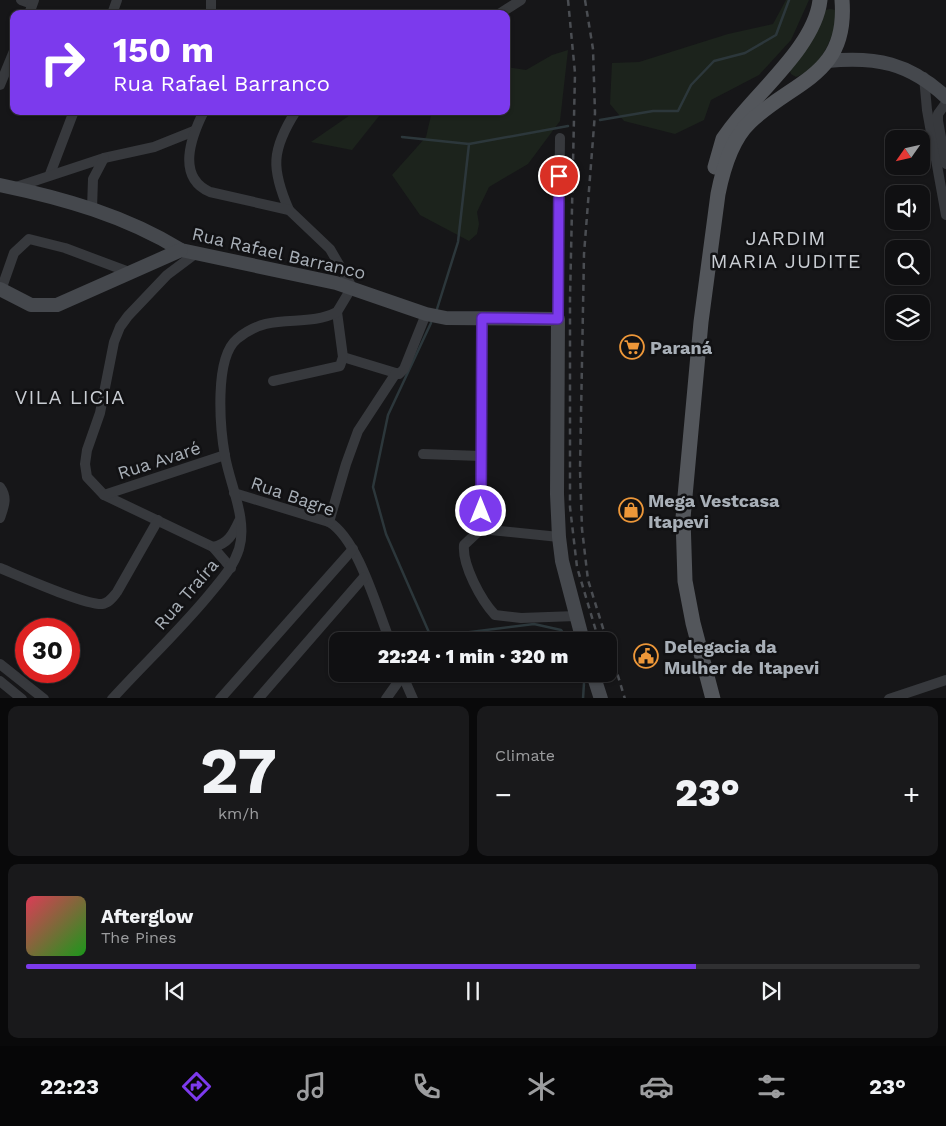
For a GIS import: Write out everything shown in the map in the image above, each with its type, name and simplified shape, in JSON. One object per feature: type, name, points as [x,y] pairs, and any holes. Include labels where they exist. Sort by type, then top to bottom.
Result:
[{"type":"main road","points":[[705,698],[688,638],[675,575],[678,475],[705,211],[710,183],[723,139],[740,115],[810,32],[820,4],[829,2],[843,6],[842,32],[837,47],[827,61],[804,83],[749,122],[739,135],[722,173],[710,243],[688,451],[683,518],[683,568],[693,623],[713,698]]},
{"type":"main road","points":[[790,58],[787,71],[788,76],[796,82],[804,83]]},
{"type":"street","points":[[21,0],[32,6]]},
{"type":"street","points":[[505,10],[521,0]]},
{"type":"street","points":[[827,61],[860,58],[889,64],[924,77],[946,97]]},
{"type":"street","points":[[0,86],[10,61]]},
{"type":"street","points":[[924,77],[927,110],[946,215]]},
{"type":"street","points":[[946,103],[938,114],[938,120],[946,164]]},
{"type":"street","points":[[50,174],[72,115]]},
{"type":"street","points":[[202,115],[194,131],[189,159],[193,180],[198,186],[210,192],[290,210]]},
{"type":"street","points":[[273,381],[337,369],[342,364],[343,358],[337,312],[352,287],[330,249],[290,210],[278,184],[276,166],[279,146],[294,115]]},
{"type":"street","points":[[6,186],[104,158],[154,147],[194,131]]},
{"type":"street","points":[[560,138],[557,494],[562,560],[580,632]]},
{"type":"street","points":[[92,209],[93,179],[104,158]]},
{"type":"street","name":"Rua Rafael Barranco","points":[[6,186],[92,209],[150,233],[181,250],[352,287],[426,314],[446,318],[558,319]]},
{"type":"street","points":[[128,272],[40,240],[29,239],[14,253],[1,290],[31,305],[57,305],[181,250]]},
{"type":"street","points":[[196,254],[167,275],[128,316],[114,342],[100,413],[87,450],[85,464],[87,477],[104,495],[213,547],[231,568]]},
{"type":"street","name":"Rua Traíra","points":[[112,698],[189,619],[231,568],[240,546],[240,519],[225,455],[221,370],[226,352],[235,340],[252,328],[271,321],[320,318],[337,312]]},
{"type":"street","points":[[343,358],[399,374],[404,369],[426,314]]},
{"type":"street","points":[[482,318],[481,529],[464,545],[463,555],[478,587],[495,615],[521,618],[576,616]]},
{"type":"street","points":[[329,522],[358,431],[396,373]]},
{"type":"street","points":[[424,454],[481,456]]},
{"type":"street","name":"Rua Avaré","points":[[104,495],[225,455]]},
{"type":"street","points":[[0,487],[6,495],[0,518]]},
{"type":"street","name":"Rua Bagre","points":[[234,493],[329,522],[338,528],[353,549],[386,632]]},
{"type":"street","points":[[213,547],[222,546],[228,540],[240,519]]},
{"type":"street","points":[[0,568],[61,592],[103,604],[110,601],[117,592],[158,520]]},
{"type":"street","points":[[481,529],[559,536]]},
{"type":"street","points":[[220,698],[353,549]]},
{"type":"street","points":[[258,698],[364,577]]},
{"type":"street","points":[[0,664],[44,698]]},
{"type":"street","points":[[890,698],[946,680]]},
{"type":"street","points":[[0,681],[22,698]]},
{"type":"street","points":[[386,698],[398,682]]},
{"type":"street","points":[[407,682],[413,698]]},
{"type":"street","points":[[596,682],[601,698]]},
{"type":"shaded area","points":[[786,0],[809,0],[791,40],[759,75],[711,100],[704,120],[675,134],[624,121],[610,104],[612,63],[639,62],[728,34],[773,24]]},
{"type":"shaded area","points":[[825,10],[836,10],[839,15],[825,51],[813,66],[796,77],[791,74],[789,68]]},
{"type":"shaded area","points":[[568,50],[560,121],[528,164],[489,187],[477,212],[479,224],[477,234],[469,241],[420,215],[392,175],[426,137],[431,115],[510,115],[510,68],[526,70],[552,55]]},
{"type":"shaded area","points":[[350,115],[380,115],[352,150],[311,142]]},
{"type":"waterway","points":[[600,120],[653,111],[678,111],[691,85],[714,61],[745,53],[776,35],[789,0]]},
{"type":"waterway","points":[[469,144],[568,126]]},
{"type":"waterway","points":[[402,137],[469,144],[458,242],[437,309]]},
{"type":"waterway","points":[[429,632],[386,534],[373,487],[388,415],[431,323]]},
{"type":"waterway","points":[[471,632],[534,624],[561,630],[562,632]]},
{"type":"waterway","points":[[583,698],[584,682]]},
{"type":"railway","points":[[568,0],[575,73],[570,299],[570,507],[577,567],[596,631]]},
{"type":"railway","points":[[585,0],[593,49],[595,113],[584,254],[580,470],[582,529],[588,580],[604,632]]},
{"type":"railway","points":[[617,673],[625,698]]},
{"type":"place","name":"Paraná","points":[[632,347]]},
{"type":"place","name":"Mega Vestcasa Itapevi","points":[[631,510]]},
{"type":"place","name":"Delegacia da Mulher de Itapevi","points":[[646,656]]},
{"type":"district","name":"JARDIM MARIA JUDITE","points":[[786,250]]},
{"type":"district","name":"VILA LICIA","points":[[70,397]]},
{"type":"route","points":[[481,511],[482,318],[558,319],[559,176]]}]
